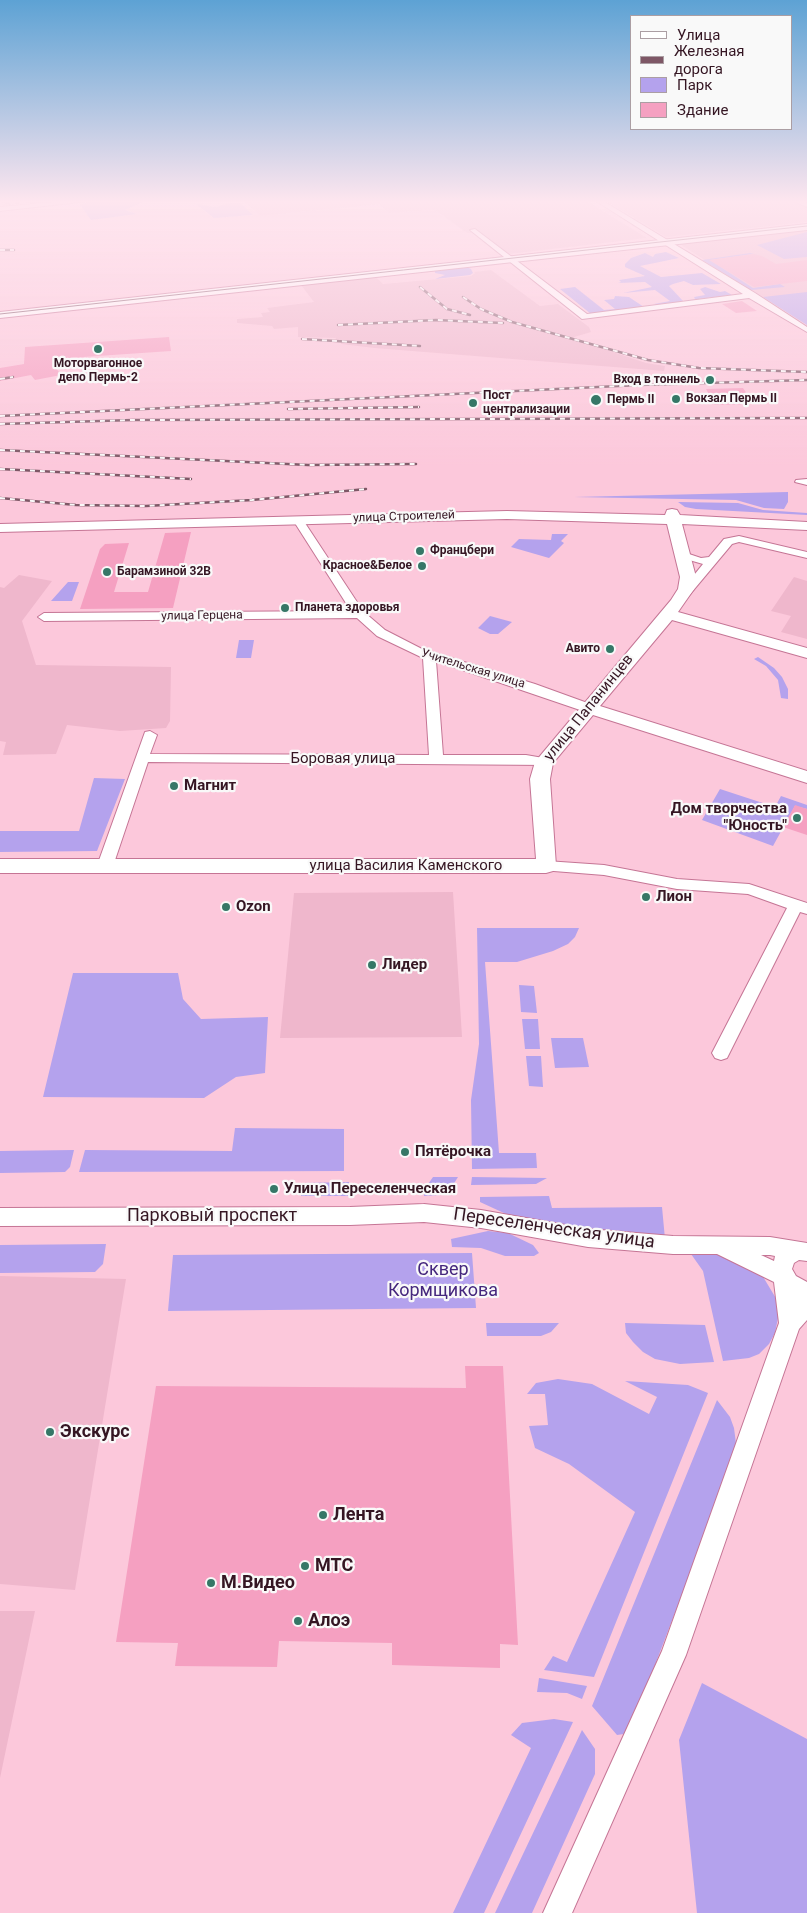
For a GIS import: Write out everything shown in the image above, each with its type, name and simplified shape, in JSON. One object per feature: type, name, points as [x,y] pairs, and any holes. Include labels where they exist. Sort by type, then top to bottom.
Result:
[{"type":"main road","points":[[0,313],[210,290]]},
{"type":"main road","name":"улица Строителей","points":[[0,519],[437,510],[569,510],[807,526]]},
{"type":"main road","name":"улица Строителей","points":[[0,528],[498,515],[674,516],[807,520]]},
{"type":"main road","name":"улица Папанинцев","points":[[546,866],[546,842],[540,779],[544,762],[682,596],[688,584],[685,561],[674,516]]},
{"type":"main road","points":[[668,614],[807,653]]},
{"type":"main road","points":[[588,708],[807,777]]},
{"type":"main road","name":"улица Василия Каменского","points":[[0,866],[546,866]]},
{"type":"street","points":[[551,290],[585,317],[752,295]]},
{"type":"street","points":[[744,290],[807,330]]},
{"type":"street","name":"Учительская улица","points":[[298,520],[301,528],[360,614],[381,633],[429,656],[530,687],[588,708]]},
{"type":"street","points":[[734,539],[752,541],[807,556]]},
{"type":"street","name":"улица Папанинцев","points":[[682,596],[710,564],[720,549],[728,541],[734,539]]},
{"type":"street","points":[[685,561],[696,565],[710,564]]},
{"type":"street","name":"улица Герцена","points":[[44,617],[360,614]]},
{"type":"street","points":[[429,656],[436,759]]},
{"type":"street","points":[[105,866],[150,735]]},
{"type":"street","name":"Боровая улица","points":[[143,758],[526,759],[544,762]]},
{"type":"street","name":"улица Василия Каменского","points":[[546,866],[604,870],[677,884],[749,889],[802,907]]},
{"type":"street","points":[[721,1052],[802,907]]},
{"type":"street","name":"Парковый проспект","points":[[0,1217],[350,1216],[424,1213]]},
{"type":"street","name":"Переселенческая улица","points":[[424,1213],[481,1219],[588,1238],[714,1246],[770,1246],[804,1252]]},
{"type":"street","name":"Переселенческая улица","points":[[714,1246],[744,1256],[784,1277],[795,1288],[807,1292]]},
{"type":"street","name":"Переселенческая улица","points":[[784,1277],[782,1263],[785,1257],[804,1252]]},
{"type":"street","points":[[784,1277],[790,1323]]},
{"type":"street","points":[[557,1913],[673,1655],[790,1323],[807,1306]]},
{"type":"shaded area","points":[[305,290],[519,290],[540,306],[558,304],[589,327],[591,332],[571,338],[646,363],[665,366],[664,371],[374,348],[341,344],[342,341],[335,340],[336,338],[298,337],[298,327],[274,329],[272,326],[237,323],[237,319],[263,317],[261,313],[270,312],[267,308],[314,302]]},
{"type":"shaded area","points":[[752,290],[807,290],[807,325]]},
{"type":"shaded area","points":[[19,575],[52,581],[22,621],[36,665],[171,667],[170,721],[166,728],[120,731],[67,725],[56,754],[3,755],[6,742],[0,741],[0,587],[4,588]]},
{"type":"shaded area","points":[[794,577],[807,581],[807,639],[781,632],[791,616],[771,611]]},
{"type":"shaded area","name":"Лидер","points":[[453,892],[462,1037],[280,1038],[294,893]]},
{"type":"shaded area","name":"Экскурс","points":[[0,1276],[126,1279],[75,1590],[0,1584]]},
{"type":"shaded area","points":[[0,1611],[35,1611],[0,1778]]},
{"type":"green space","points":[[562,290],[579,290],[604,310],[615,309],[604,300],[614,299],[615,296],[629,297],[644,307],[591,314]]},
{"type":"green space","points":[[636,290],[652,290],[623,293]]},
{"type":"green space","points":[[655,290],[673,290],[684,302],[654,304],[670,301]]},
{"type":"green space","points":[[701,290],[725,291],[732,295],[690,300],[695,299],[694,297],[705,295]]},
{"type":"green space","points":[[807,292],[807,325],[763,297]]},
{"type":"green space","points":[[788,492],[788,502],[784,509],[764,508],[736,500],[574,497]]},
{"type":"green space","points":[[678,502],[738,503],[763,510],[807,513],[807,515],[696,509],[685,507]]},
{"type":"green space","points":[[552,534],[568,534],[561,541],[564,543],[549,558],[511,547],[519,539],[551,540]]},
{"type":"green space","points":[[68,582],[79,582],[72,601],[51,601]]},
{"type":"green space","points":[[490,616],[512,622],[498,634],[490,634],[478,628]]},
{"type":"green space","points":[[239,640],[254,640],[251,658],[236,658]]},
{"type":"green space","points":[[758,657],[774,668],[782,677],[788,689],[788,699],[781,698],[778,680],[766,666],[754,659]]},
{"type":"green space","points":[[94,778],[125,779],[97,851],[0,852],[0,831],[79,831]]},
{"type":"green space","points":[[720,789],[775,807],[781,796],[807,805],[807,809],[795,806],[773,846],[702,820]]},
{"type":"green space","points":[[477,928],[579,928],[575,937],[568,944],[553,951],[517,962],[485,962],[499,1153],[536,1153],[537,1168],[472,1169],[471,1100],[479,1044]]},
{"type":"green space","points":[[73,973],[178,973],[183,999],[201,1019],[268,1017],[265,1073],[236,1077],[204,1098],[43,1097]]},
{"type":"green space","points":[[519,985],[534,986],[537,1013],[521,1012]]},
{"type":"green space","points":[[522,1019],[538,1019],[540,1049],[525,1049]]},
{"type":"green space","points":[[551,1038],[583,1038],[589,1067],[555,1068]]},
{"type":"green space","points":[[526,1056],[541,1056],[543,1087],[529,1086]]},
{"type":"green space","points":[[235,1128],[344,1129],[344,1171],[79,1172],[85,1150],[232,1151]]},
{"type":"green space","points":[[74,1150],[70,1167],[65,1172],[0,1173],[0,1151]]},
{"type":"green space","points":[[433,1177],[458,1177],[453,1185],[440,1195],[424,1196],[424,1190]]},
{"type":"green space","points":[[472,1177],[547,1178],[536,1184],[471,1185]]},
{"type":"green space","points":[[349,1182],[349,1196],[301,1196],[303,1183]]},
{"type":"green space","points":[[549,1196],[552,1208],[662,1207],[665,1239],[519,1220],[480,1202],[480,1197]]},
{"type":"green space","points":[[488,1231],[508,1233],[533,1245],[539,1253],[534,1256],[505,1256],[481,1248],[452,1247],[451,1239]]},
{"type":"green space","points":[[106,1244],[103,1264],[95,1272],[0,1273],[0,1245]]},
{"type":"green space","name":"Сквер Кормщикова","points":[[472,1253],[476,1308],[168,1311],[173,1255]]},
{"type":"green space","points":[[713,1253],[737,1258],[762,1275],[777,1300],[778,1318],[775,1333],[769,1344],[759,1354],[749,1358],[723,1361],[703,1271],[691,1254]]},
{"type":"green space","points":[[486,1323],[559,1323],[551,1332],[541,1336],[487,1336]]},
{"type":"green space","points":[[625,1323],[705,1325],[714,1362],[680,1364],[655,1359],[643,1352],[633,1342],[626,1333]]},
{"type":"green space","points":[[558,1379],[592,1384],[649,1414],[657,1397],[625,1381],[688,1385],[708,1393],[594,1677],[544,1670],[553,1656],[567,1662],[635,1512],[569,1464],[535,1448],[529,1426],[548,1425],[545,1394],[527,1394],[536,1383]]},
{"type":"green space","points":[[717,1400],[730,1417],[734,1428],[737,1451],[632,1725],[624,1734],[617,1735],[592,1706]]},
{"type":"green space","points":[[539,1678],[587,1686],[582,1699],[567,1693],[537,1692]]},
{"type":"green space","points":[[702,1683],[807,1739],[807,1913],[697,1913],[679,1740]]},
{"type":"green space","points":[[554,1719],[573,1722],[484,1913],[453,1913],[531,1748],[511,1735],[522,1723]]},
{"type":"green space","points":[[582,1730],[595,1749],[595,1774],[532,1913],[495,1913]]},
{"type":"building","points":[[742,301],[757,311],[736,313],[722,304]]},
{"type":"building","name":"Моторвагонное депо Пермь-2","points":[[169,337],[171,351],[54,359],[60,367],[56,368],[61,375],[35,380],[31,375],[0,381],[0,368],[24,364],[25,347]]},
{"type":"building","points":[[743,388],[754,404],[715,405],[706,389]]},
{"type":"building","name":"Барамзиной 32В","points":[[191,532],[173,608],[80,609],[100,549],[105,544],[129,543],[114,592],[148,592],[165,533]]},
{"type":"building","name":"Дом творчества \"Юность\"","points":[[795,805],[807,809],[807,835],[783,827]]},
{"type":"building","name":"Лента","points":[[465,1366],[503,1366],[518,1645],[500,1644],[500,1668],[392,1665],[392,1643],[279,1641],[277,1667],[175,1666],[178,1643],[116,1642],[156,1386],[466,1388]]},
{"type":"tram line","points":[[0,314],[218,290]]},
{"type":"railway","points":[[424,290],[447,309],[470,315]]},
{"type":"railway","points":[[463,297],[481,309],[512,322],[648,360],[699,368],[807,372]]},
{"type":"railway","points":[[338,325],[436,320],[503,323]]},
{"type":"railway","points":[[302,339],[420,346]]},
{"type":"railway","points":[[0,379],[13,377]]},
{"type":"railway","points":[[0,416],[639,385],[807,380]]},
{"type":"railway","points":[[288,409],[419,407]]},
{"type":"railway","points":[[0,424],[133,420],[807,418]]},
{"type":"railway","points":[[0,450],[308,465],[416,464]]},
{"type":"railway","points":[[0,469],[191,479]]},
{"type":"railway","points":[[0,498],[76,505],[146,506],[252,500],[366,489]]},
{"type":"place","name":"Моторвагонное депо Пермь-2","points":[[98,349]]},
{"type":"place","name":"Вход в тоннель","points":[[710,380]]},
{"type":"place","name":"Вокзал Пермь II","points":[[676,399]]},
{"type":"place","name":"Пермь II","points":[[596,400]]},
{"type":"place","name":"Пост централизации","points":[[473,403]]},
{"type":"place","name":"Францбери","points":[[420,551]]},
{"type":"place","name":"Красное&Белое","points":[[422,566]]},
{"type":"place","name":"Барамзиной 32В","points":[[107,572]]},
{"type":"place","name":"Планета здоровья","points":[[285,608]]},
{"type":"place","name":"Авито","points":[[610,649]]},
{"type":"place","name":"Магнит","points":[[174,786]]},
{"type":"place","name":"Дом творчества \"Юность\"","points":[[797,818]]},
{"type":"place","name":"Лион","points":[[646,897]]},
{"type":"place","name":"Ozon","points":[[226,907]]},
{"type":"place","name":"Лидер","points":[[372,965]]},
{"type":"place","name":"Пятёрочка","points":[[405,1152]]},
{"type":"place","name":"Улица Переселенческая","points":[[274,1189]]},
{"type":"place","name":"Экскурс","points":[[50,1432]]},
{"type":"place","name":"Лента","points":[[323,1515]]},
{"type":"place","name":"МТС","points":[[305,1566]]},
{"type":"place","name":"М.Видео","points":[[211,1583]]},
{"type":"place","name":"Алоэ","points":[[298,1621]]}]
